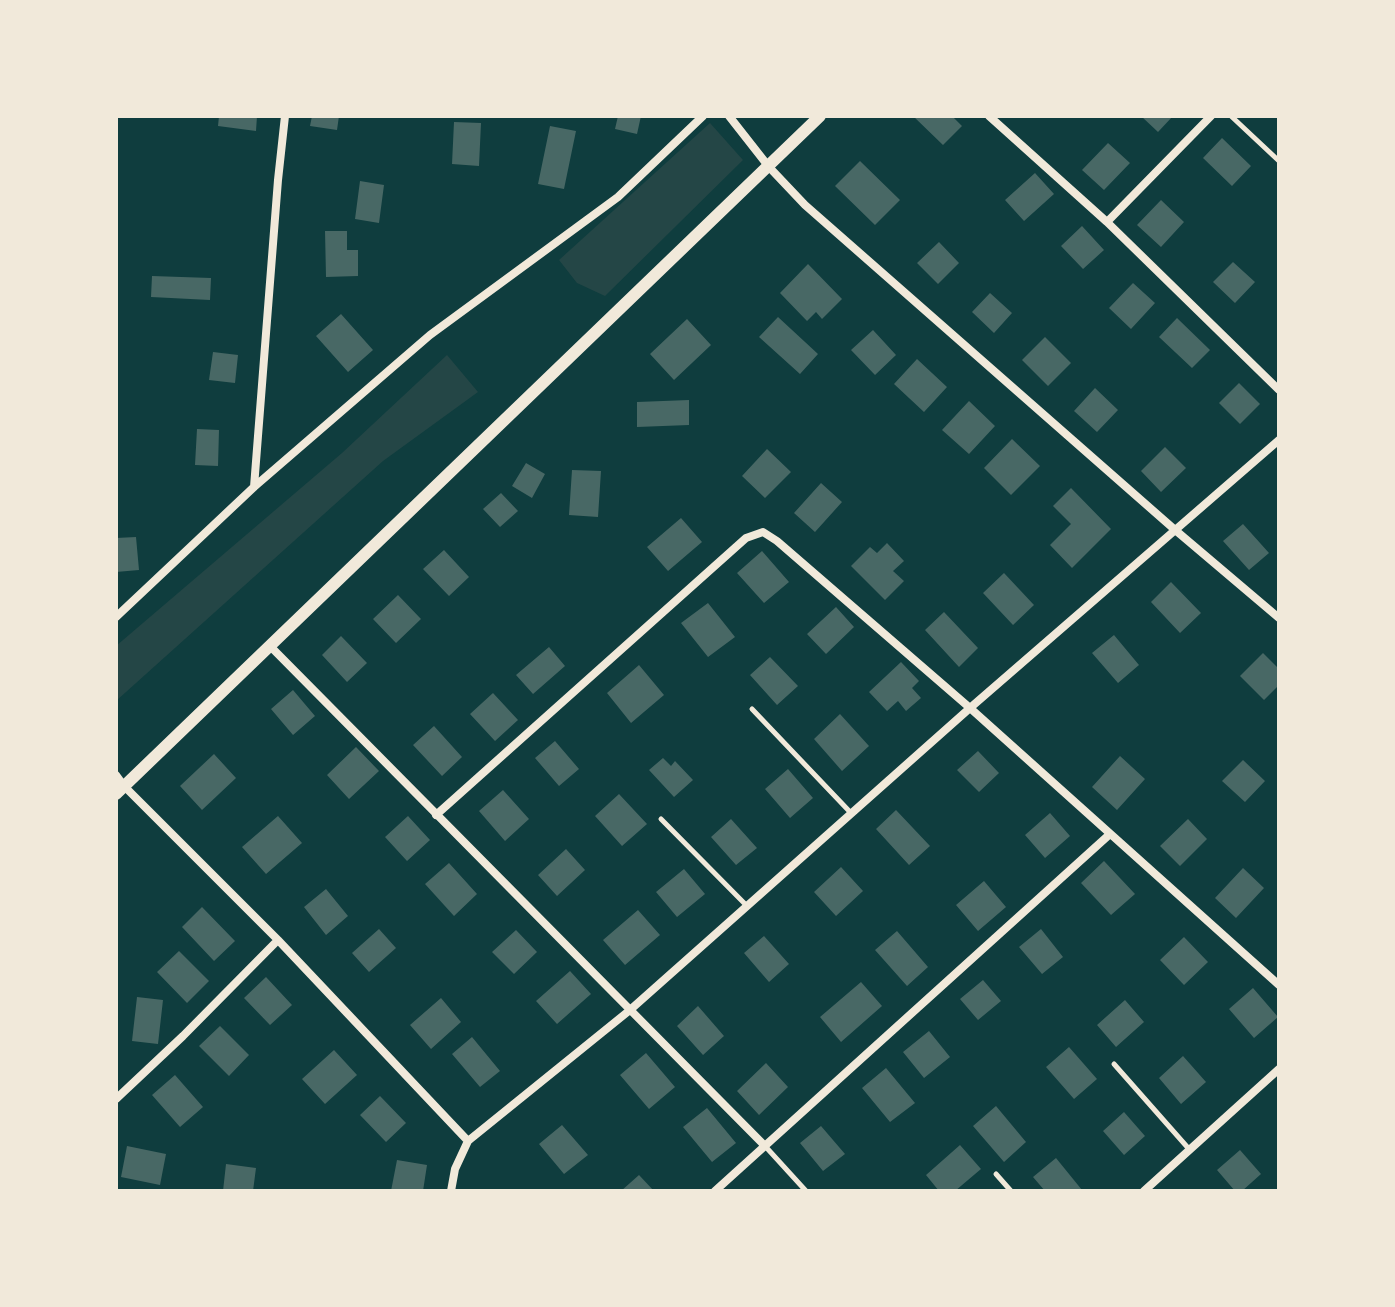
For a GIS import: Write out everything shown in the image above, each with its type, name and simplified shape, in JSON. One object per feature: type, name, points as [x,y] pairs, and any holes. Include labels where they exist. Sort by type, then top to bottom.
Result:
[{"type":"street","points":[[254,487],[285,116]]},
{"type":"street","points":[[116,617],[254,487],[430,335],[618,197],[703,116]]},
{"type":"street","points":[[729,116],[769,167],[817,215],[1279,618]]},
{"type":"street","points":[[468,1141],[278,940],[119,785],[270,646],[820,116]]},
{"type":"street","points":[[989,116],[1107,222],[1279,390]]},
{"type":"street","points":[[1107,222],[1211,116]]},
{"type":"street","points":[[451,1191],[455,1169],[468,1141],[630,1010],[970,708],[1279,440]]},
{"type":"street","points":[[436,815],[746,538],[763,532],[970,708],[1279,985]]},
{"type":"street","points":[[270,646],[765,1146]]},
{"type":"street","points":[[715,1191],[1110,834]]},
{"type":"street","points":[[116,1099],[278,940]]},
{"type":"street","points":[[1144,1191],[1279,1069]]},
{"type":"lane","points":[[1231,116],[1279,161]]},
{"type":"lane","points":[[752,709],[851,813]]},
{"type":"lane","points":[[661,819],[747,906]]},
{"type":"lane","points":[[1114,1064],[1190,1150]]},
{"type":"lane","points":[[765,1146],[806,1191]]},
{"type":"lane","points":[[996,1174],[1011,1191]]},
{"type":"shaded area","points":[[710,123],[743,160],[605,296],[577,283],[559,260]]},
{"type":"shaded area","points":[[447,355],[478,392],[383,461],[116,701],[116,646],[342,453]]},
{"type":"building","points":[[219,116],[257,116],[256,131],[218,126]]},
{"type":"building","points":[[312,116],[339,116],[337,130],[310,126]]},
{"type":"building","points":[[618,116],[641,116],[637,134],[615,129]]},
{"type":"building","points":[[913,116],[952,116],[962,126],[943,145]]},
{"type":"building","points":[[1141,116],[1173,116],[1158,132]]},
{"type":"building","points":[[454,122],[481,123],[479,166],[452,164]]},
{"type":"building","points":[[550,126],[576,131],[564,189],[538,184]]},
{"type":"building","points":[[1222,138],[1251,166],[1232,186],[1203,158]]},
{"type":"building","points":[[1108,143],[1130,163],[1104,190],[1082,170]]},
{"type":"building","points":[[860,161],[900,200],[875,225],[835,186]]},
{"type":"building","points":[[1035,173],[1054,194],[1024,221],[1005,200]]},
{"type":"building","points":[[360,181],[384,185],[379,223],[355,219]]},
{"type":"building","points":[[1161,200],[1184,222],[1161,247],[1137,225]]},
{"type":"building","points":[[1082,226],[1104,250],[1083,269],[1061,246]]},
{"type":"building","points":[[325,231],[347,231],[347,250],[358,250],[358,276],[326,277]]},
{"type":"building","points":[[939,242],[959,263],[938,284],[917,263]]},
{"type":"building","points":[[1233,262],[1255,282],[1235,303],[1213,282]]},
{"type":"building","points":[[808,264],[842,299],[822,319],[816,312],[807,321],[780,293]]},
{"type":"building","points":[[152,276],[211,278],[210,300],[151,297]]},
{"type":"building","points":[[1133,283],[1155,303],[1131,329],[1109,308]]},
{"type":"building","points":[[990,293],[1012,313],[994,333],[972,312]]},
{"type":"building","points":[[341,314],[373,350],[348,372],[316,336]]},
{"type":"building","points":[[778,317],[818,354],[800,374],[759,337]]},
{"type":"building","points":[[1177,318],[1210,350],[1192,368],[1159,337]]},
{"type":"building","points":[[687,319],[711,345],[674,380],[650,354]]},
{"type":"building","points":[[873,330],[896,355],[875,375],[851,350]]},
{"type":"building","points":[[1045,337],[1071,363],[1048,386],[1022,360]]},
{"type":"building","points":[[213,352],[238,355],[235,383],[209,380]]},
{"type":"building","points":[[917,359],[947,387],[924,412],[894,384]]},
{"type":"building","points":[[1239,383],[1260,404],[1240,424],[1219,403]]},
{"type":"building","points":[[1095,388],[1118,410],[1097,432],[1074,411]]},
{"type":"building","points":[[689,400],[689,425],[637,427],[637,402]]},
{"type":"building","points":[[969,401],[995,426],[969,454],[942,430]]},
{"type":"building","points":[[197,429],[219,430],[218,466],[195,465]]},
{"type":"building","points":[[1012,439],[1040,466],[1011,495],[984,468]]},
{"type":"building","points":[[1165,447],[1186,468],[1161,492],[1141,471]]},
{"type":"building","points":[[767,449],[791,472],[765,498],[742,476]]},
{"type":"building","points":[[526,463],[545,474],[532,498],[512,486]]},
{"type":"building","points":[[572,470],[601,471],[598,517],[569,515]]},
{"type":"building","points":[[821,483],[842,502],[815,532],[794,513]]},
{"type":"building","points":[[1071,488],[1111,529],[1072,568],[1050,545],[1071,524],[1053,506]]},
{"type":"building","points":[[501,493],[518,511],[500,527],[483,509]]},
{"type":"building","points":[[681,518],[702,542],[668,571],[647,547]]},
{"type":"building","points":[[1243,524],[1269,553],[1249,570],[1223,541]]},
{"type":"building","points":[[136,537],[139,570],[116,572],[116,538]]},
{"type":"building","points":[[887,543],[904,561],[893,571],[904,581],[885,600],[851,566],[870,547],[877,553]]},
{"type":"building","points":[[444,550],[469,577],[449,596],[423,569]]},
{"type":"building","points":[[762,551],[789,582],[764,603],[737,573]]},
{"type":"building","points":[[1004,573],[1034,605],[1013,625],[983,593]]},
{"type":"building","points":[[1171,582],[1201,613],[1180,633],[1151,602]]},
{"type":"building","points":[[398,595],[421,619],[396,643],[373,619]]},
{"type":"building","points":[[708,603],[735,637],[708,657],[681,623]]},
{"type":"building","points":[[836,607],[854,627],[826,654],[807,634]]},
{"type":"building","points":[[944,612],[978,648],[959,667],[925,630]]},
{"type":"building","points":[[1114,635],[1139,665],[1118,683],[1092,653]]},
{"type":"building","points":[[341,636],[367,663],[347,682],[322,655]]},
{"type":"building","points":[[549,647],[565,666],[533,694],[516,675]]},
{"type":"building","points":[[1263,653],[1279,669],[1279,685],[1264,700],[1240,676]]},
{"type":"building","points":[[770,657],[798,686],[777,705],[750,675]]},
{"type":"building","points":[[901,662],[919,681],[912,688],[921,698],[906,711],[898,701],[887,711],[869,692]]},
{"type":"building","points":[[639,665],[664,695],[631,723],[607,693]]},
{"type":"building","points":[[293,690],[315,716],[293,735],[271,709]]},
{"type":"building","points":[[493,693],[518,720],[495,741],[470,714]]},
{"type":"building","points":[[840,714],[869,746],[842,771],[814,739]]},
{"type":"building","points":[[434,726],[462,757],[442,776],[413,745]]},
{"type":"building","points":[[555,741],[579,769],[559,786],[535,758]]},
{"type":"building","points":[[356,747],[379,771],[349,799],[327,775]]},
{"type":"building","points":[[978,751],[999,773],[979,792],[957,770]]},
{"type":"building","points":[[214,754],[236,778],[202,810],[180,786]]},
{"type":"building","points":[[1120,756],[1145,779],[1117,810],[1092,787]]},
{"type":"building","points":[[663,758],[671,766],[675,761],[693,780],[674,797],[649,770]]},
{"type":"building","points":[[1243,760],[1265,781],[1245,802],[1222,781]]},
{"type":"building","points":[[788,769],[813,798],[790,818],[765,789]]},
{"type":"building","points":[[503,790],[529,819],[505,841],[479,811]]},
{"type":"building","points":[[619,794],[647,824],[622,846],[595,816]]},
{"type":"building","points":[[896,810],[930,846],[909,865],[876,829]]},
{"type":"building","points":[[1050,813],[1070,836],[1045,858],[1025,835]]},
{"type":"building","points":[[278,816],[302,843],[266,874],[242,847]]},
{"type":"building","points":[[408,816],[430,840],[407,861],[385,837]]},
{"type":"building","points":[[731,819],[757,848],[736,865],[711,837]]},
{"type":"building","points":[[1188,819],[1207,839],[1180,866],[1160,846]]},
{"type":"building","points":[[566,849],[585,870],[557,896],[538,875]]},
{"type":"building","points":[[1104,861],[1135,894],[1111,915],[1081,883]]},
{"type":"building","points":[[449,863],[477,894],[454,916],[425,884]]},
{"type":"building","points":[[841,867],[863,891],[836,916],[814,892]]},
{"type":"building","points":[[1243,868],[1264,888],[1236,918],[1215,898]]},
{"type":"building","points":[[684,869],[705,894],[677,917],[656,892]]},
{"type":"building","points":[[984,881],[1006,907],[978,931],[956,905]]},
{"type":"building","points":[[326,889],[348,916],[326,935],[304,907]]},
{"type":"building","points":[[202,907],[235,941],[214,961],[182,927]]},
{"type":"building","points":[[638,910],[660,935],[625,965],[603,940]]},
{"type":"building","points":[[379,929],[396,948],[369,972],[352,953]]},
{"type":"building","points":[[1041,929],[1063,957],[1042,974],[1019,947]]},
{"type":"building","points":[[516,930],[537,952],[514,974],[492,952]]},
{"type":"building","points":[[897,931],[928,967],[907,986],[875,950]]},
{"type":"building","points":[[764,936],[789,964],[769,982],[744,953]]},
{"type":"building","points":[[1184,937],[1208,962],[1184,985],[1160,960]]},
{"type":"building","points":[[179,951],[209,981],[187,1003],[157,972]]},
{"type":"building","points":[[570,971],[591,994],[557,1024],[536,1001]]},
{"type":"building","points":[[266,977],[292,1005],[270,1025],[244,998]]},
{"type":"building","points":[[983,980],[1001,1001],[978,1020],[960,999]]},
{"type":"building","points":[[861,982],[882,1006],[841,1042],[820,1017]]},
{"type":"building","points":[[1253,988],[1278,1017],[1254,1038],[1229,1009]]},
{"type":"building","points":[[137,997],[163,1000],[158,1044],[132,1041]]},
{"type":"building","points":[[441,998],[461,1022],[431,1049],[410,1025]]},
{"type":"building","points":[[1125,1000],[1144,1022],[1116,1047],[1097,1025]]},
{"type":"building","points":[[698,1006],[724,1036],[703,1055],[677,1026]]},
{"type":"building","points":[[220,1026],[249,1055],[229,1076],[199,1046]]},
{"type":"building","points":[[929,1031],[950,1057],[924,1078],[903,1052]]},
{"type":"building","points":[[472,1037],[500,1071],[480,1087],[452,1054]]},
{"type":"building","points":[[1069,1047],[1097,1079],[1074,1099],[1046,1067]]},
{"type":"building","points":[[334,1050],[357,1075],[325,1104],[302,1079]]},
{"type":"building","points":[[646,1053],[675,1087],[649,1109],[620,1075]]},
{"type":"building","points":[[1183,1056],[1206,1082],[1181,1104],[1159,1078]]},
{"type":"building","points":[[766,1063],[788,1087],[759,1115],[737,1091]]},
{"type":"building","points":[[886,1068],[915,1103],[890,1122],[862,1088]]},
{"type":"building","points":[[175,1075],[203,1107],[180,1127],[152,1095]]},
{"type":"building","points":[[380,1096],[406,1123],[386,1142],[360,1115]]},
{"type":"building","points":[[996,1106],[1026,1142],[1004,1162],[973,1126]]},
{"type":"building","points":[[707,1108],[736,1143],[712,1162],[683,1127]]},
{"type":"building","points":[[1124,1112],[1145,1136],[1124,1155],[1103,1131]]},
{"type":"building","points":[[562,1125],[588,1155],[564,1174],[539,1144]]},
{"type":"building","points":[[821,1126],[845,1154],[823,1171],[800,1143]]},
{"type":"building","points":[[960,1145],[981,1169],[955,1191],[939,1191],[926,1175]]},
{"type":"building","points":[[127,1146],[166,1154],[160,1185],[121,1177]]},
{"type":"building","points":[[1240,1150],[1261,1174],[1242,1191],[1235,1191],[1217,1170]]},
{"type":"building","points":[[1056,1158],[1081,1191],[1045,1191],[1033,1177]]},
{"type":"building","points":[[397,1160],[427,1165],[423,1191],[391,1191]]},
{"type":"building","points":[[226,1164],[256,1168],[253,1191],[223,1191]]},
{"type":"building","points":[[639,1175],[654,1191],[621,1191]]}]
